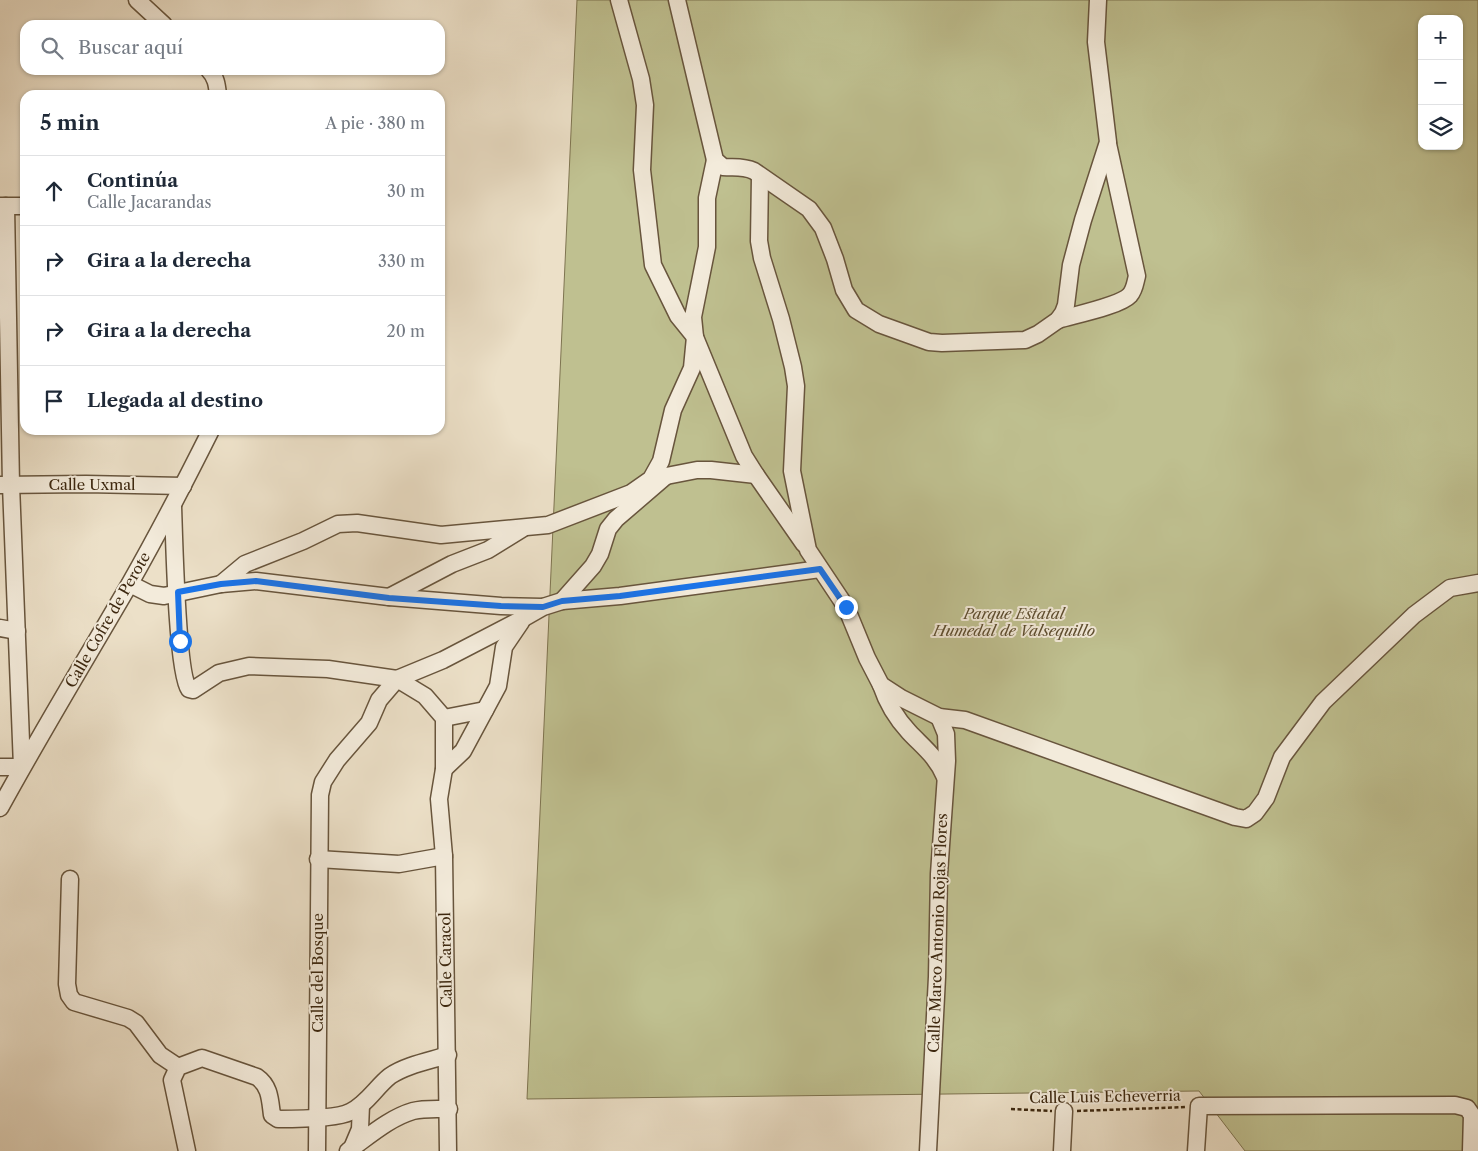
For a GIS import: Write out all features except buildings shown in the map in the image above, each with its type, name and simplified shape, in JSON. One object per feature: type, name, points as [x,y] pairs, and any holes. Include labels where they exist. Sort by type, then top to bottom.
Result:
[{"type":"street","points":[[138,0],[159,20]]},
{"type":"street","points":[[619,0],[639,70],[645,105],[642,170],[652,265],[678,316],[695,337],[744,456],[850,614],[867,658],[893,711],[908,730],[930,751],[940,764],[945,777]]},
{"type":"street","points":[[562,601],[594,566],[608,529],[659,477],[661,461],[674,410],[692,368],[695,337],[693,316],[707,247],[707,198],[715,160],[677,0]]},
{"type":"street","points":[[1058,320],[1119,302],[1129,296],[1134,288],[1137,276],[1108,142],[1096,42],[1098,0]]},
{"type":"street","points":[[214,75],[217,90]]},
{"type":"street","points":[[715,160],[723,168],[747,168],[785,191],[809,209],[823,228],[844,290],[856,310],[880,324],[928,342],[1026,340],[1058,320],[1064,313],[1071,265],[1108,142]]},
{"type":"street","points":[[760,177],[759,241],[762,258],[781,320],[796,386],[792,472],[808,550]]},
{"type":"street","points":[[0,767],[22,767],[17,631],[5,485],[3,206],[20,206]]},
{"type":"street","name":"Calle Cofre de Perote","points":[[0,808],[22,767],[130,584],[173,506],[208,435]]},
{"type":"street","points":[[221,584],[245,564],[303,541],[338,524],[357,523],[441,535],[524,528],[548,525],[631,493],[659,477],[697,470],[756,475]]},
{"type":"street","name":"Calle Uxmal","points":[[5,485],[183,486]]},
{"type":"street","points":[[173,506],[182,657],[186,685],[189,689],[193,690],[220,673],[249,666],[328,670],[397,679],[425,696],[444,718],[486,710]]},
{"type":"street","points":[[389,598],[452,564],[488,550],[524,528]]},
{"type":"street","points":[[397,679],[444,660],[543,607],[562,601],[620,596],[820,569]]},
{"type":"street","points":[[130,584],[150,594],[164,596],[221,584],[256,581],[389,598],[543,607]]},
{"type":"street","points":[[881,685],[901,698],[939,717],[965,720],[1235,817],[1246,818],[1255,814],[1266,798],[1282,757],[1323,702],[1414,615],[1450,588],[1478,583]]},
{"type":"street","points":[[444,770],[463,751],[486,710],[498,686],[504,647],[522,619]]},
{"type":"street","points":[[0,628],[17,631]]},
{"type":"street","name":"Calle del Bosque","points":[[317,1151],[318,859],[322,782],[337,760],[369,723],[379,700],[397,679]]},
{"type":"street","name":"Calle Marco Antonio Rojas Flores","points":[[928,1151],[937,977],[939,874],[945,777],[946,734],[939,717]]},
{"type":"street","name":"Calle Caracol","points":[[444,718],[444,770],[440,799],[444,856],[448,1151]]},
{"type":"street","points":[[318,859],[400,864],[444,856]]},
{"type":"street","points":[[70,879],[67,984],[69,995],[74,1002],[128,1018],[136,1023],[175,1074],[187,1151]]},
{"type":"street","points":[[175,1074],[202,1058],[264,1081],[268,1089],[274,1118],[278,1120],[317,1118],[349,1113],[361,1105],[389,1077],[401,1070],[448,1055]]},
{"type":"street","points":[[350,1150],[360,1129],[361,1105]]},
{"type":"street","points":[[1196,1151],[1199,1106],[1455,1105],[1467,1108],[1472,1115],[1471,1151]]},
{"type":"street","points":[[350,1150],[389,1123],[411,1112],[448,1109]]},
{"type":"street","points":[[1062,1151],[1064,1111]]},
{"type":"path","name":"Calle Luis Echeverria","points":[[1011,1108],[1064,1111],[1199,1106]]},
{"type":"green space","name":"Parque Estatal Humedal de Valsequillo","points":[[577,0],[1478,0],[1478,1151],[1245,1151],[1199,1091],[527,1099]]},
{"type":"route","points":[[180,641],[178,592],[221,584],[256,581],[389,598],[543,607],[562,601],[620,596],[820,569],[846,607]]}]
